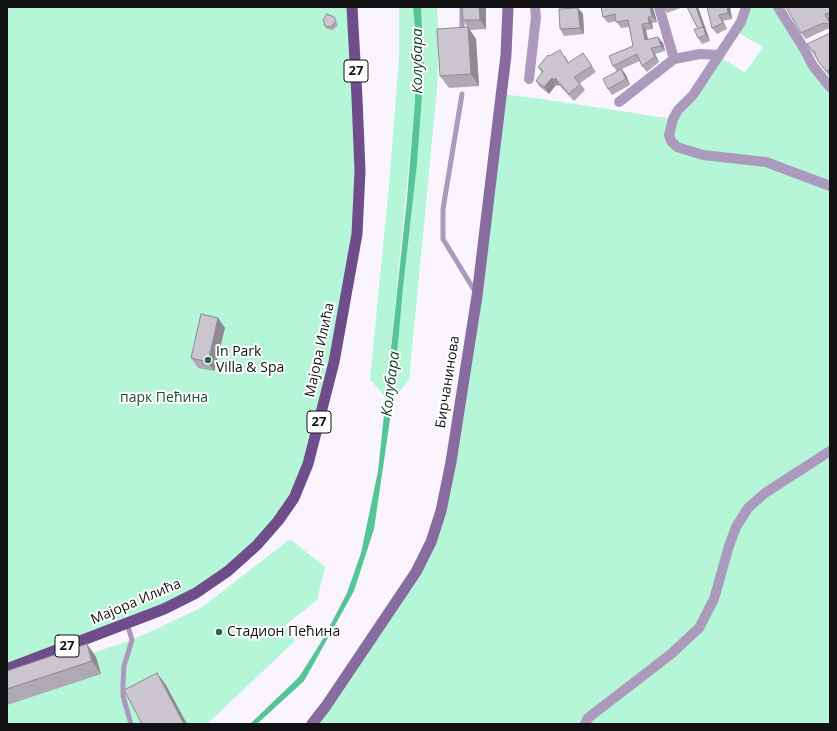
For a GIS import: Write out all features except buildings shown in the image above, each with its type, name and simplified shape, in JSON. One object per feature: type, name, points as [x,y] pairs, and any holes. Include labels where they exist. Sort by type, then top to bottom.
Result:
[{"type":"main road","name":"Мајора Илића","points":[[7,669],[164,609],[196,593],[244,558],[268,533],[294,498],[308,464],[335,362],[357,234],[360,171],[352,7]]},
{"type":"main road","name":"Бирчанинова","points":[[312,724],[326,706],[416,572],[431,542],[441,511],[451,462],[477,296],[506,55],[508,7]]},
{"type":"street","points":[[528,79],[536,16],[535,7]]},
{"type":"street","points":[[659,7],[674,60]]},
{"type":"street","points":[[746,7],[741,22],[693,95],[678,110],[673,119],[669,135],[677,147],[703,155],[766,162],[830,186]]},
{"type":"street","points":[[778,7],[807,45],[813,66],[830,87]]},
{"type":"street","points":[[619,102],[674,60],[700,54],[718,55]]},
{"type":"street","points":[[585,724],[588,718],[671,654],[699,628],[714,599],[729,546],[748,508],[765,493],[830,451]]},
{"type":"lane","points":[[462,7],[462,30]]},
{"type":"lane","points":[[462,94],[443,209],[443,239],[477,296]]},
{"type":"lane","points":[[127,623],[132,640],[124,666],[123,696],[132,724]]},
{"type":"green space","name":"парк Пећина","points":[[7,7],[352,7],[359,209],[309,464],[278,521],[194,594],[7,668]]},
{"type":"green space","points":[[399,7],[413,7],[416,39],[415,101],[386,398],[370,379],[389,186],[399,58]]},
{"type":"green space","points":[[421,7],[437,7],[439,43],[437,89],[409,380],[393,399],[403,288],[417,164],[424,69]]},
{"type":"green space","points":[[746,7],[778,7],[830,87],[830,724],[312,724],[416,572],[441,511],[501,94],[673,119],[718,55],[745,73],[763,47],[735,31]]},
{"type":"green space","name":"Стадион Пећина","points":[[290,539],[325,567],[317,600],[285,625],[295,641],[207,724],[7,724],[7,681],[132,640],[201,608]]},
{"type":"water","name":"Колубара","points":[[413,7],[421,7],[424,69],[417,164],[403,288],[393,399],[374,529],[354,591],[304,681],[257,724],[250,724],[299,677],[323,639],[347,593],[361,553],[378,471],[407,199],[415,101],[416,39]]},
{"type":"place","name":"In Park Villa & Spa","points":[[208,360]]},
{"type":"place","name":"Стадион Пећина","points":[[219,632]]}]
